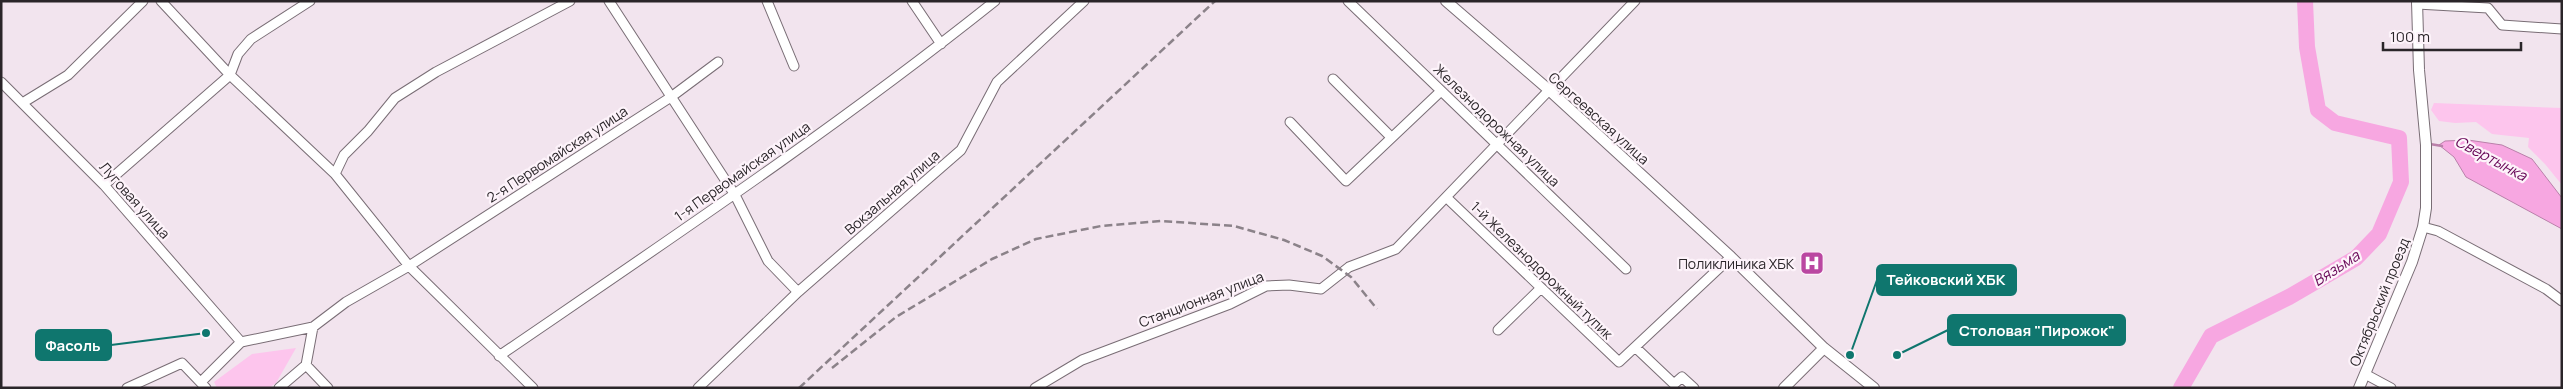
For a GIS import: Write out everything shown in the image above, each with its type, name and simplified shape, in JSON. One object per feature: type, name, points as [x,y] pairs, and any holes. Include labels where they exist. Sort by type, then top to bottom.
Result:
[{"type":"street","points":[[24,102],[68,75],[143,1]]},
{"type":"street","points":[[161,1],[230,75],[335,174],[409,266],[533,388]]},
{"type":"street","points":[[104,185],[230,75],[238,54],[251,39],[310,1]]},
{"type":"street","points":[[335,174],[344,155],[368,131],[395,98],[436,72],[570,1]]},
{"type":"street","points":[[609,1],[735,195],[768,261],[798,292]]},
{"type":"street","points":[[767,1],[794,66]]},
{"type":"street","points":[[912,1],[941,44]]},
{"type":"street","name":"1-я Первомайская улица","points":[[499,356],[735,195],[941,44],[994,1]]},
{"type":"street","name":"Вокзальная улица","points":[[698,388],[798,292],[962,150],[997,82],[1084,1]]},
{"type":"street","name":"Железнодорожная улица","points":[[1348,1],[1626,269]]},
{"type":"street","name":"Сергеевская улица","points":[[1446,1],[1549,90],[1731,257],[1824,348],[1874,388]]},
{"type":"street","name":"Станционная улица","points":[[1035,388],[1082,360],[1230,304],[1266,286],[1289,285],[1321,289],[1349,268],[1396,249],[1635,1]]},
{"type":"street","points":[[2488,8],[2495,1]]},
{"type":"street","points":[[2417,2],[2488,8],[2502,25],[2562,30]]},
{"type":"street","name":"Октябрьский проезд","points":[[2359,388],[2412,262],[2423,227],[2426,208],[2426,145],[2419,70],[2417,2]]},
{"type":"street","name":"2-я Первомайская улица","points":[[313,327],[346,302],[409,266],[671,97],[718,62]]},
{"type":"street","points":[[1333,79],[1391,137]]},
{"type":"street","name":"Луговая улица","points":[[1,82],[24,102],[104,185],[241,342]]},
{"type":"street","points":[[1290,122],[1346,181],[1442,90]]},
{"type":"street","name":"1-й Железнодорожный тупик","points":[[1447,198],[1619,362],[1635,347]]},
{"type":"street","points":[[2423,227],[2438,231],[2538,284],[2562,302]]},
{"type":"street","points":[[1694,388],[1682,377],[1674,384],[1635,347],[1731,257]]},
{"type":"street","points":[[1498,330],[1541,288]]},
{"type":"street","points":[[128,388],[182,363],[204,384],[241,342],[313,327],[306,365],[279,388]]},
{"type":"street","points":[[1784,388],[1824,348]]},
{"type":"street","points":[[306,365],[328,388]]},
{"type":"street","points":[[2365,374],[2391,388]]},
{"type":"shaded area","points":[[2434,103],[2562,108],[2562,185],[2528,147],[2529,138],[2492,134],[2476,122],[2455,123],[2439,121],[2431,110]]},
{"type":"shaded area","points":[[296,348],[276,383],[269,388],[217,388],[214,382],[252,354]]},
{"type":"water","points":[[2468,140],[2502,145],[2532,159],[2562,198],[2562,229],[2466,177],[2454,157],[2439,145],[2445,141]]},
{"type":"waterway","name":"Вязьма","points":[[2181,388],[2211,336],[2289,297],[2356,258],[2379,234],[2401,182],[2399,138],[2335,123],[2318,110],[2307,47],[2305,1]]},
{"type":"waterway","name":"Свертынка","points":[[2430,144],[2442,146]]},
{"type":"railway","points":[[799,388],[1215,1]]},
{"type":"railway","points":[[832,368],[896,317],[992,259],[1036,239],[1101,226],[1161,221],[1234,226],[1284,240],[1322,256],[1351,277],[1377,309]]},
{"type":"place","name":"Поликлиника ХБК","points":[[1812,263]]},
{"type":"place","name":"Фасоль","points":[[206,333]]},
{"type":"place","name":"Тейковский ХБК","points":[[1850,355]]},
{"type":"place","name":"Столовая \"Пирожок\"","points":[[1897,355]]}]
